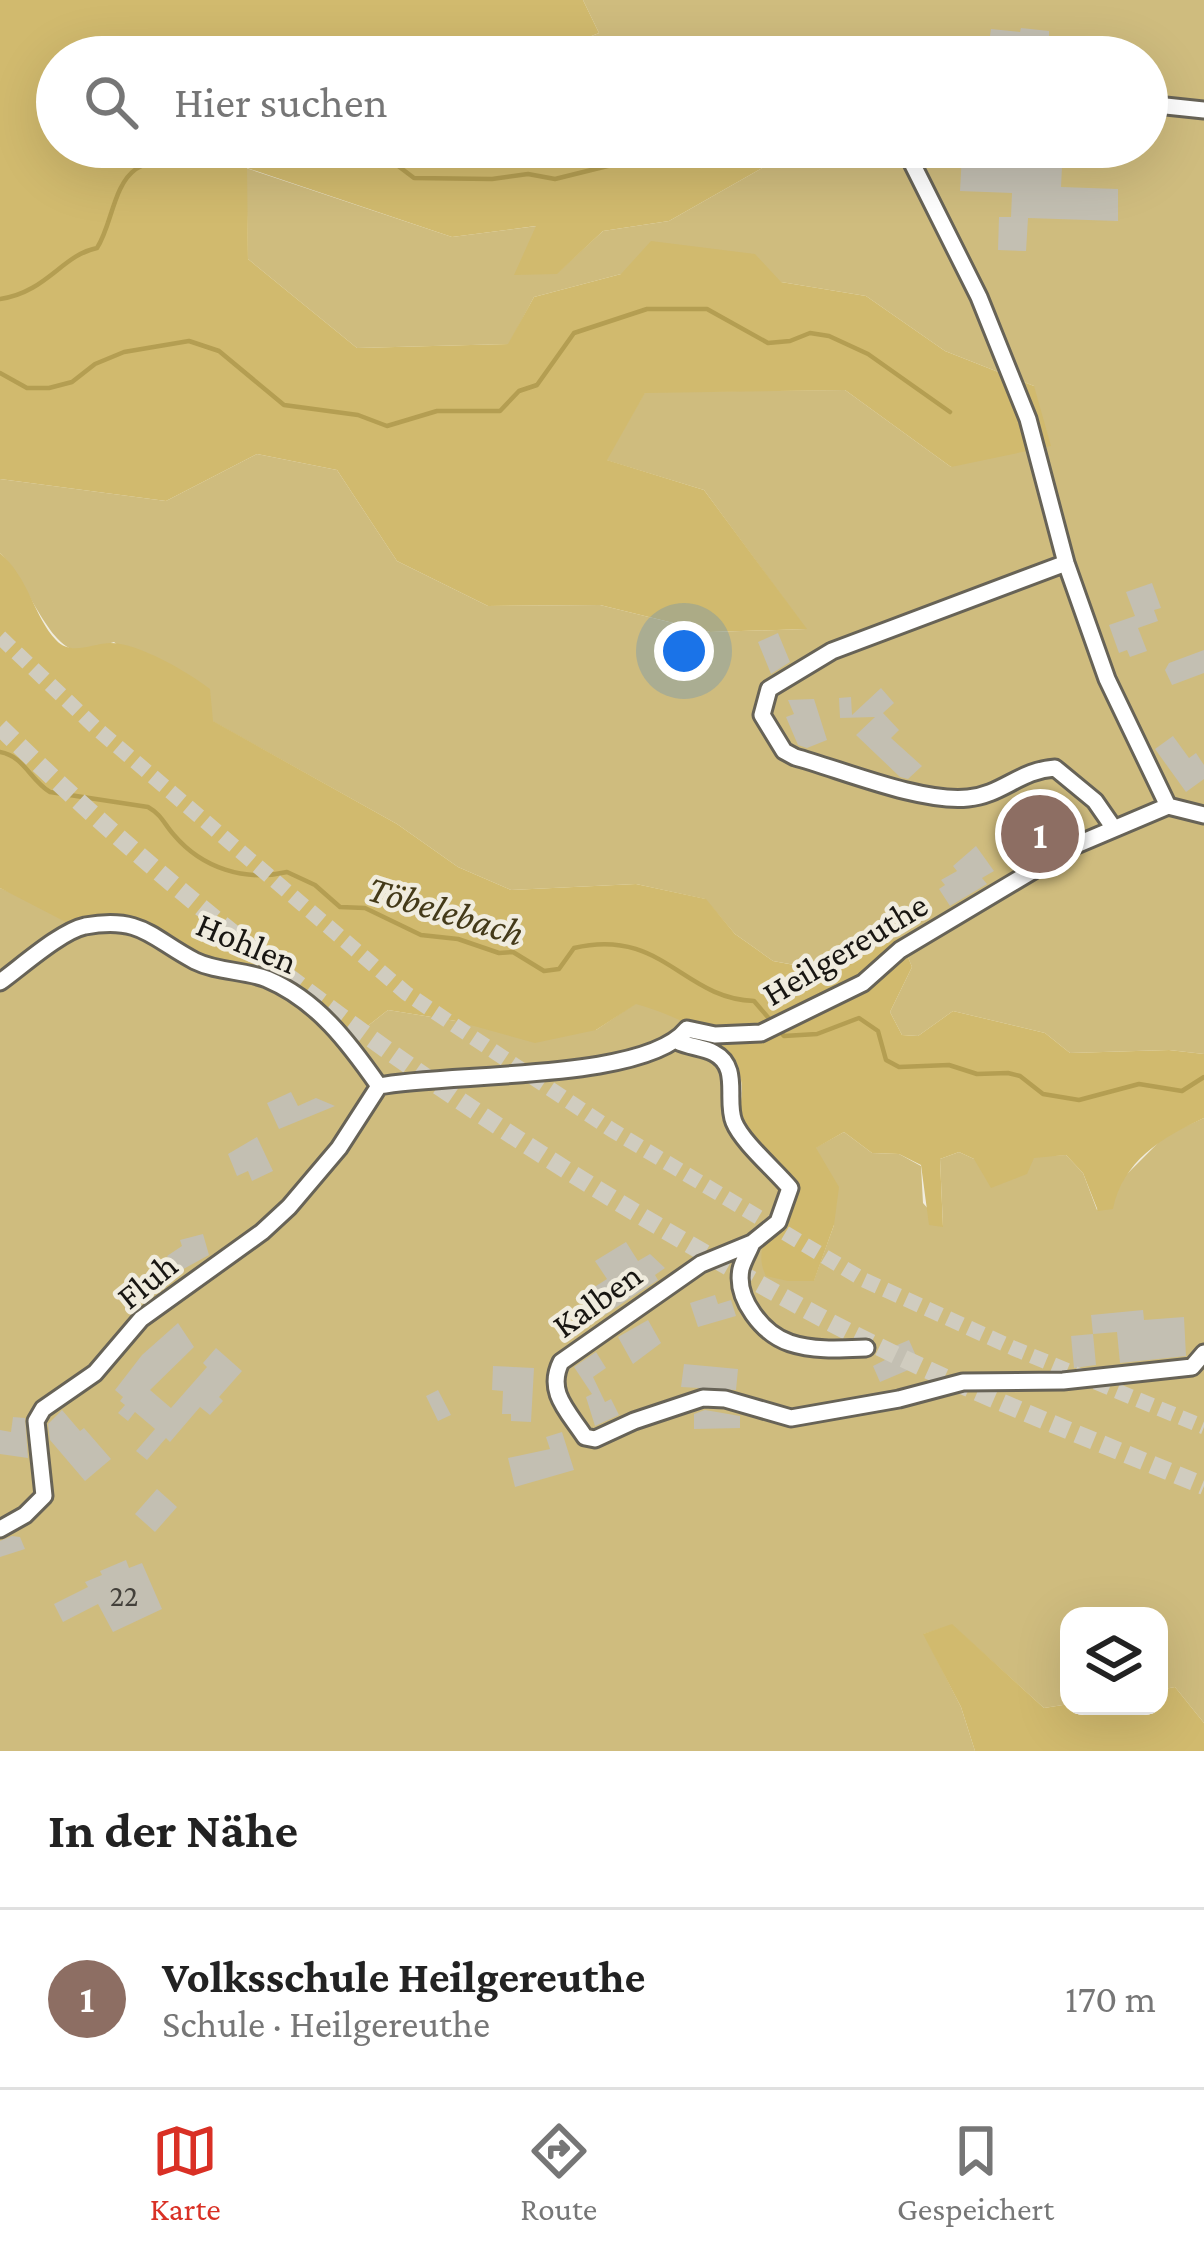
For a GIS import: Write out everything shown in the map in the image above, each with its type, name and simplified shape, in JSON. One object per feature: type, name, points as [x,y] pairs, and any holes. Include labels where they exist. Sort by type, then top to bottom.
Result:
[{"type":"street","points":[[1168,106],[1204,110]]},
{"type":"street","points":[[914,168],[979,297],[1028,419],[1066,563],[1107,679],[1168,806],[1204,814]]},
{"type":"street","points":[[1066,563],[832,651],[769,689],[762,715],[784,751],[795,757],[933,797],[970,798],[993,792],[1032,769],[1055,768],[1095,801],[1113,827]]},
{"type":"street","name":"Heilgereuthe","points":[[379,1086],[596,1066],[677,1041],[687,1029],[715,1035],[761,1033],[863,982],[900,950],[1076,845],[1168,806]]},
{"type":"street","name":"Hohlen","points":[[0,982],[78,927],[144,928],[196,961],[264,977],[289,991],[326,1018],[379,1086]]},
{"type":"street","name":"Kalben","points":[[677,1041],[724,1061],[732,1081],[732,1119],[790,1187],[778,1222],[752,1243],[701,1264],[561,1362],[553,1377],[554,1389],[585,1437],[596,1438],[634,1420],[704,1398],[725,1399],[791,1418],[963,1382],[1063,1381],[1192,1367],[1204,1353]]},
{"type":"street","name":"Fluh","points":[[0,1529],[25,1515],[44,1496],[36,1421],[43,1409],[94,1373],[141,1319],[262,1232],[289,1207],[339,1148],[379,1086]]},
{"type":"street","points":[[752,1243],[740,1284],[747,1306],[767,1328],[794,1345],[866,1348]]},
{"type":"shaded area","points":[[0,0],[583,0],[599,33],[592,36],[36,36],[36,168],[247,168],[248,259],[357,348],[508,344],[534,297],[621,274],[651,241],[755,254],[781,282],[866,296],[945,351],[1034,386],[1051,446],[951,467],[845,390],[645,393],[607,460],[704,490],[807,629],[710,632],[600,605],[488,606],[397,561],[337,470],[257,454],[166,501],[0,479]]},
{"type":"shaded area","points":[[583,0],[1204,0],[1204,1054],[1169,1050],[1070,1053],[1045,1033],[953,1011],[918,1036],[902,1035],[890,1012],[912,967],[900,938],[845,963],[806,967],[773,961],[735,934],[705,899],[636,884],[511,890],[458,867],[397,824],[212,721],[114,642],[80,650],[65,646],[0,553],[0,479],[166,501],[257,454],[337,470],[397,561],[488,606],[600,605],[710,632],[806,629],[704,490],[606,460],[645,392],[845,390],[951,467],[1034,386],[945,351],[866,296],[781,282],[621,274],[534,297],[509,344],[357,348],[248,259],[246,168],[452,237],[537,226],[556,274],[603,231],[669,221],[762,168],[1168,168],[1168,36],[592,36],[599,33]]},
{"type":"shaded area","points":[[247,168],[762,168],[669,221],[603,231],[557,274],[514,275],[536,226],[452,237]]},
{"type":"shaded area","points":[[0,553],[18,574],[48,631],[62,645],[120,644],[176,667],[210,689],[213,721],[397,824],[458,867],[511,890],[636,884],[706,899],[735,934],[773,961],[805,967],[845,963],[900,937],[912,967],[890,1012],[902,1035],[918,1036],[953,1011],[1045,1033],[1070,1053],[1169,1050],[1204,1054],[1204,1118],[1146,1153],[1125,1178],[1113,1209],[1098,1211],[1083,1173],[1066,1155],[1034,1158],[1027,1174],[991,1188],[974,1159],[959,1152],[940,1159],[943,1227],[929,1225],[921,1165],[899,1154],[872,1153],[844,1132],[816,1148],[839,1187],[834,1225],[814,1281],[766,1276],[764,1241],[794,1185],[740,1119],[742,1084],[735,1065],[699,1030],[636,1004],[596,1030],[535,1043],[456,1021],[388,1010],[355,1036],[259,970],[206,961],[143,932],[83,931],[0,888]]},
{"type":"shaded area","points":[[0,888],[255,969],[355,1036],[388,1010],[456,1021],[596,1030],[636,1003],[679,1016],[710,1042],[725,1048],[741,1081],[740,1119],[794,1185],[788,1281],[814,1280],[834,1225],[815,1148],[844,1132],[872,1153],[899,1154],[921,1166],[923,1203],[943,1226],[940,1159],[959,1152],[974,1159],[1066,1155],[1083,1173],[1097,1210],[1166,1135],[1204,1118],[1204,1723],[1175,1687],[1168,1688],[1168,1607],[1060,1607],[1060,1705],[1044,1708],[952,1625],[924,1634],[961,1707],[975,1751],[0,1751]]},
{"type":"shaded area","points":[[952,1624],[1044,1708],[1060,1705],[1060,1715],[1168,1715],[1168,1688],[1175,1687],[1204,1723],[1204,1751],[975,1751],[961,1707],[923,1634]]},
{"type":"building","points":[[1021,28],[1049,31],[1049,36],[990,36],[991,29],[1020,32]]},
{"type":"building","points":[[961,168],[1062,168],[1061,187],[1118,189],[1118,221],[1028,218],[1026,251],[998,250],[999,217],[1011,217],[1012,193],[960,191]]},
{"type":"building","points":[[1152,583],[1161,608],[1154,610],[1158,621],[1138,628],[1147,651],[1130,657],[1127,650],[1119,653],[1109,625],[1135,616],[1126,592]]},
{"type":"building","points":[[778,633],[790,662],[771,674],[758,642]]},
{"type":"building","points":[[1204,650],[1204,673],[1172,685],[1165,670],[1169,663]]},
{"type":"building","points":[[881,688],[894,703],[883,713],[899,730],[891,738],[922,766],[908,779],[900,777],[856,735],[875,717],[840,718],[839,698],[851,697],[852,715]]},
{"type":"building","points":[[814,699],[827,740],[807,748],[798,745],[786,717],[794,714],[788,700]]},
{"type":"building","points":[[1173,736],[1189,758],[1196,753],[1204,765],[1204,779],[1186,792],[1155,749]]},
{"type":"building","points":[[1049,812],[1064,835],[1030,855],[1016,832]]},
{"type":"building","points":[[976,846],[994,871],[982,878],[987,884],[950,906],[939,889],[945,885],[941,880],[957,871],[953,866]]},
{"type":"building","points":[[291,1092],[298,1106],[316,1098],[335,1106],[279,1129],[267,1103]]},
{"type":"building","points":[[257,1137],[273,1171],[252,1181],[248,1171],[237,1176],[228,1154]]},
{"type":"building","points":[[203,1234],[209,1255],[178,1272],[167,1256],[182,1246],[180,1240]]},
{"type":"building","points":[[626,1242],[638,1261],[650,1254],[665,1268],[655,1275],[658,1280],[600,1318],[585,1293],[607,1279],[595,1261]]},
{"type":"building","points":[[715,1295],[718,1304],[731,1300],[736,1316],[698,1327],[690,1303]]},
{"type":"building","points":[[1143,1310],[1144,1320],[1184,1317],[1186,1356],[1120,1363],[1117,1332],[1093,1334],[1091,1315]]},
{"type":"building","points":[[648,1320],[661,1343],[633,1364],[618,1337]]},
{"type":"building","points":[[178,1323],[194,1347],[150,1390],[171,1408],[207,1367],[203,1363],[216,1348],[242,1371],[210,1415],[200,1407],[147,1460],[136,1451],[155,1429],[135,1412],[128,1421],[118,1413],[125,1405],[115,1390],[142,1355]]},
{"type":"building","points":[[1093,1334],[1096,1365],[1074,1368],[1071,1336]]},
{"type":"building","points":[[909,1340],[920,1365],[880,1382],[873,1366],[885,1360],[881,1352]]},
{"type":"building","points":[[596,1352],[606,1368],[593,1377],[605,1402],[611,1399],[619,1415],[595,1426],[586,1397],[592,1394],[574,1367]]},
{"type":"building","points":[[684,1364],[738,1369],[736,1390],[681,1387]]},
{"type":"building","points":[[493,1366],[534,1368],[531,1422],[511,1421],[511,1414],[502,1414],[503,1391],[492,1390]]},
{"type":"building","points":[[438,1390],[451,1415],[438,1421],[426,1396]]},
{"type":"building","points":[[62,1410],[111,1459],[85,1481],[50,1440],[48,1424]]},
{"type":"building","points":[[705,1410],[740,1416],[740,1428],[694,1429],[694,1414]]},
{"type":"building","points":[[13,1417],[25,1418],[28,1458],[0,1454],[0,1430],[11,1432]]},
{"type":"building","points":[[562,1432],[574,1470],[515,1487],[508,1458],[550,1449],[546,1437]]},
{"type":"building","points":[[157,1489],[177,1507],[155,1532],[135,1514]]},
{"type":"building","points":[[20,1537],[25,1549],[0,1557],[0,1541]]},
{"type":"building","points":[[126,1560],[129,1568],[142,1563],[162,1609],[113,1632],[98,1604],[63,1622],[54,1604],[88,1587],[85,1582],[102,1575],[100,1571]]},
{"type":"waterway","points":[[0,299],[30,289],[97,248],[122,185],[138,168]]},
{"type":"waterway","points":[[401,168],[414,178],[492,179],[528,174],[555,179],[599,168]]},
{"type":"waterway","points":[[0,373],[27,388],[49,388],[72,382],[95,364],[124,352],[189,341],[219,351],[284,405],[358,415],[387,426],[437,411],[500,411],[519,391],[537,385],[574,333],[647,309],[707,309],[768,343],[810,333],[829,336],[868,354],[950,412]]},
{"type":"waterway","name":"Töbelebach","points":[[0,752],[15,758],[50,792],[148,807],[185,846],[225,870],[256,875],[287,872],[315,885],[340,907],[365,908],[421,935],[513,952],[544,971],[559,969],[574,948],[629,947],[708,989],[754,1001],[784,1036],[817,1034],[859,1018],[878,1031],[886,1060],[899,1067],[949,1065],[977,1074],[1008,1073],[1020,1076],[1043,1094],[1079,1100],[1139,1084],[1182,1091],[1204,1077]]},
{"type":"tunnel","points":[[0,637],[96,728],[406,993],[612,1130],[864,1280],[1204,1427]]},
{"type":"tunnel","points":[[0,727],[188,897],[288,976],[494,1124],[601,1192],[868,1342],[1204,1486]]},
{"type":"place","name":"Volksschule Heilgereuthe","points":[[1040,834]]}]
